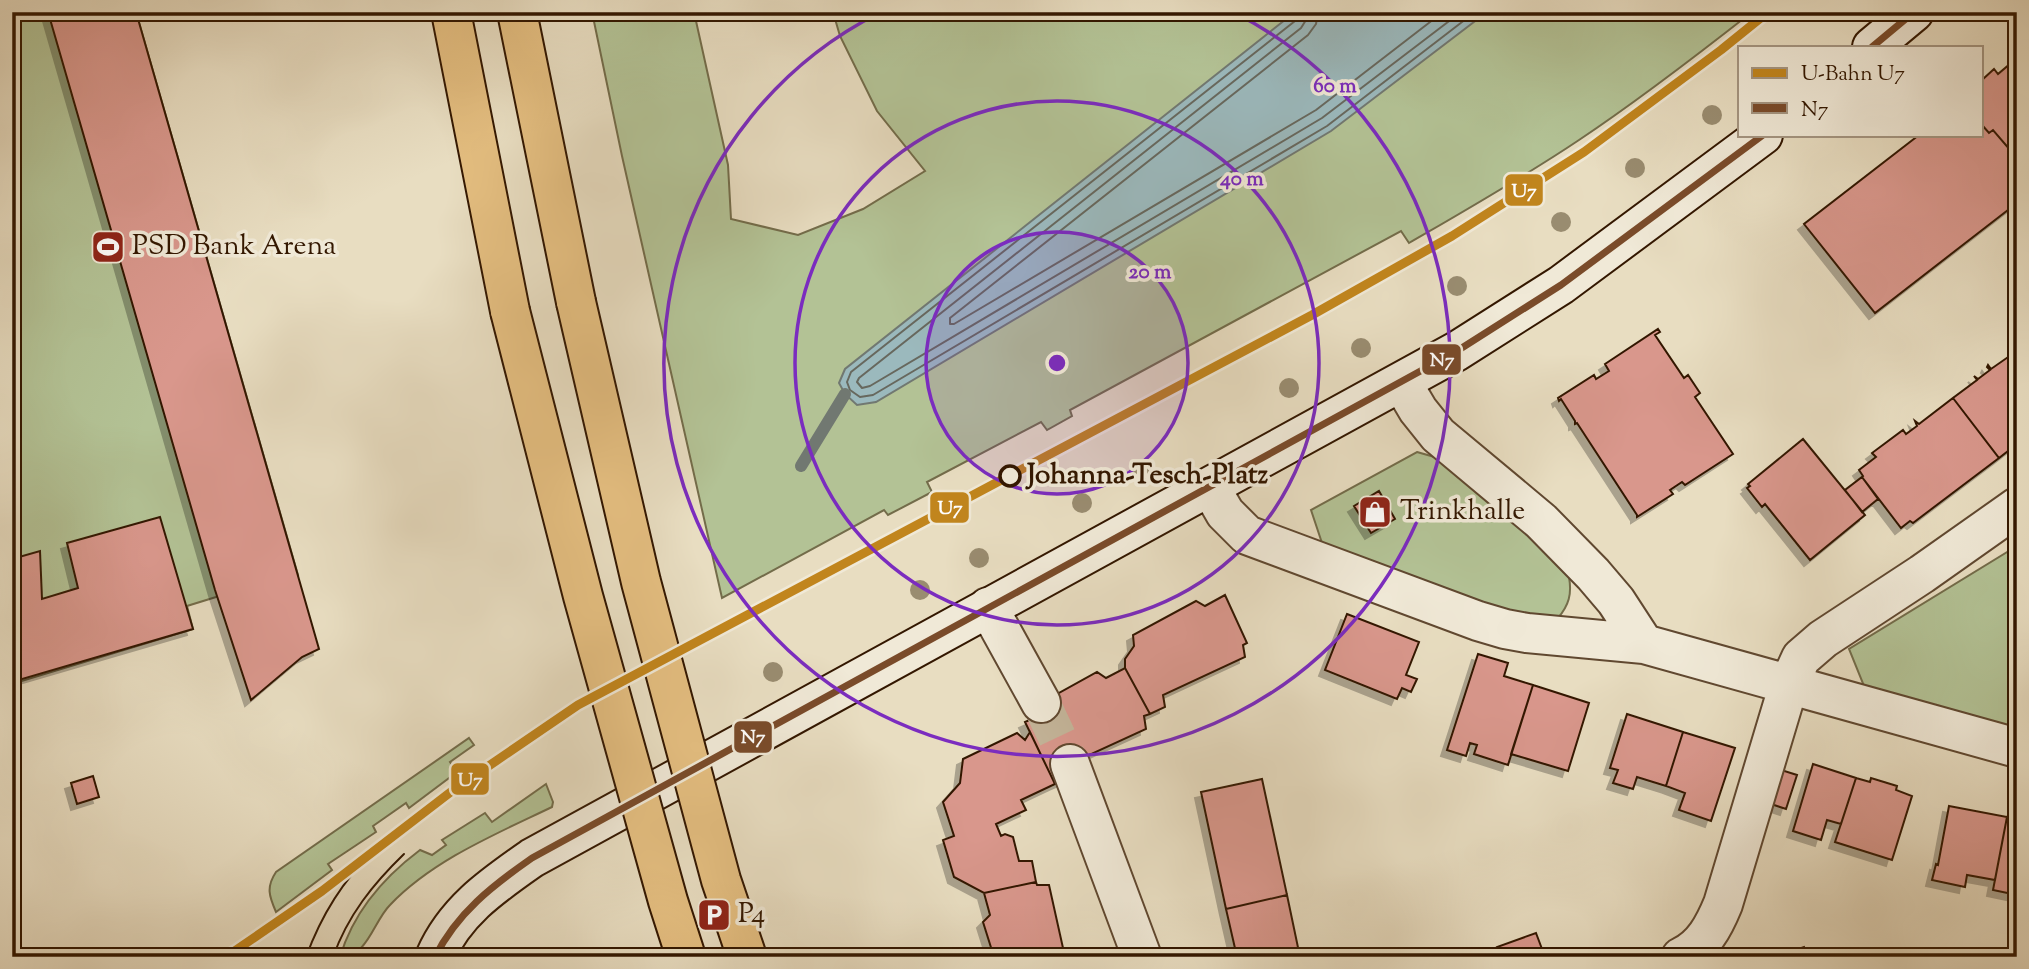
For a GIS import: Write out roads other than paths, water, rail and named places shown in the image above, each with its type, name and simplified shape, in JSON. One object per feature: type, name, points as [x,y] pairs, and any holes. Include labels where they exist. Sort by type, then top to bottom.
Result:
[{"type":"highway","points":[[451,12],[510,310],[583,596],[686,957]]},
{"type":"highway","points":[[517,12],[576,302],[641,582],[721,880],[747,957]]},
{"type":"street","points":[[1873,46],[1914,12]]},
{"type":"street","points":[[435,957],[458,918],[489,888],[532,859],[1457,351],[1561,285],[1762,136]]},
{"type":"street","points":[[1402,383],[1418,410],[1438,435],[1541,521],[1593,574],[1616,601],[1644,644]]},
{"type":"street","points":[[1210,487],[1226,513],[1247,535],[1478,621],[1527,633],[1644,644],[2017,748]]},
{"type":"street","points":[[1681,957],[1709,934],[1723,904],[1789,684],[1801,658],[1823,639],[2017,507]]},
{"type":"street","points":[[988,607],[1041,703]]},
{"type":"street","points":[[1070,764],[1142,957]]},
{"type":"water","points":[[1295,12],[1487,12],[1331,131],[876,402],[857,405],[845,394],[839,383],[845,369]]},
{"type":"waterway","points":[[801,466],[845,394]]},
{"type":"tunnel","points":[[1041,703],[1070,764]]},
{"type":"tram line","points":[[306,957],[333,900],[351,875],[373,852]]},
{"type":"tram line","points":[[333,957],[346,927],[362,901],[404,854]]},
{"type":"metro line","name":"U7","points":[[226,957],[322,891],[452,791],[578,705],[1312,315],[1452,236],[1584,152],[1768,12]]},
{"type":"place","name":"PSD Bank Arena","points":[[108,247]]},
{"type":"place","name":"Johanna-Tesch-Platz","points":[[1010,476]]},
{"type":"place","name":"Trinkhalle","points":[[1375,512]]},
{"type":"place","name":"P4","points":[[714,915]]}]
